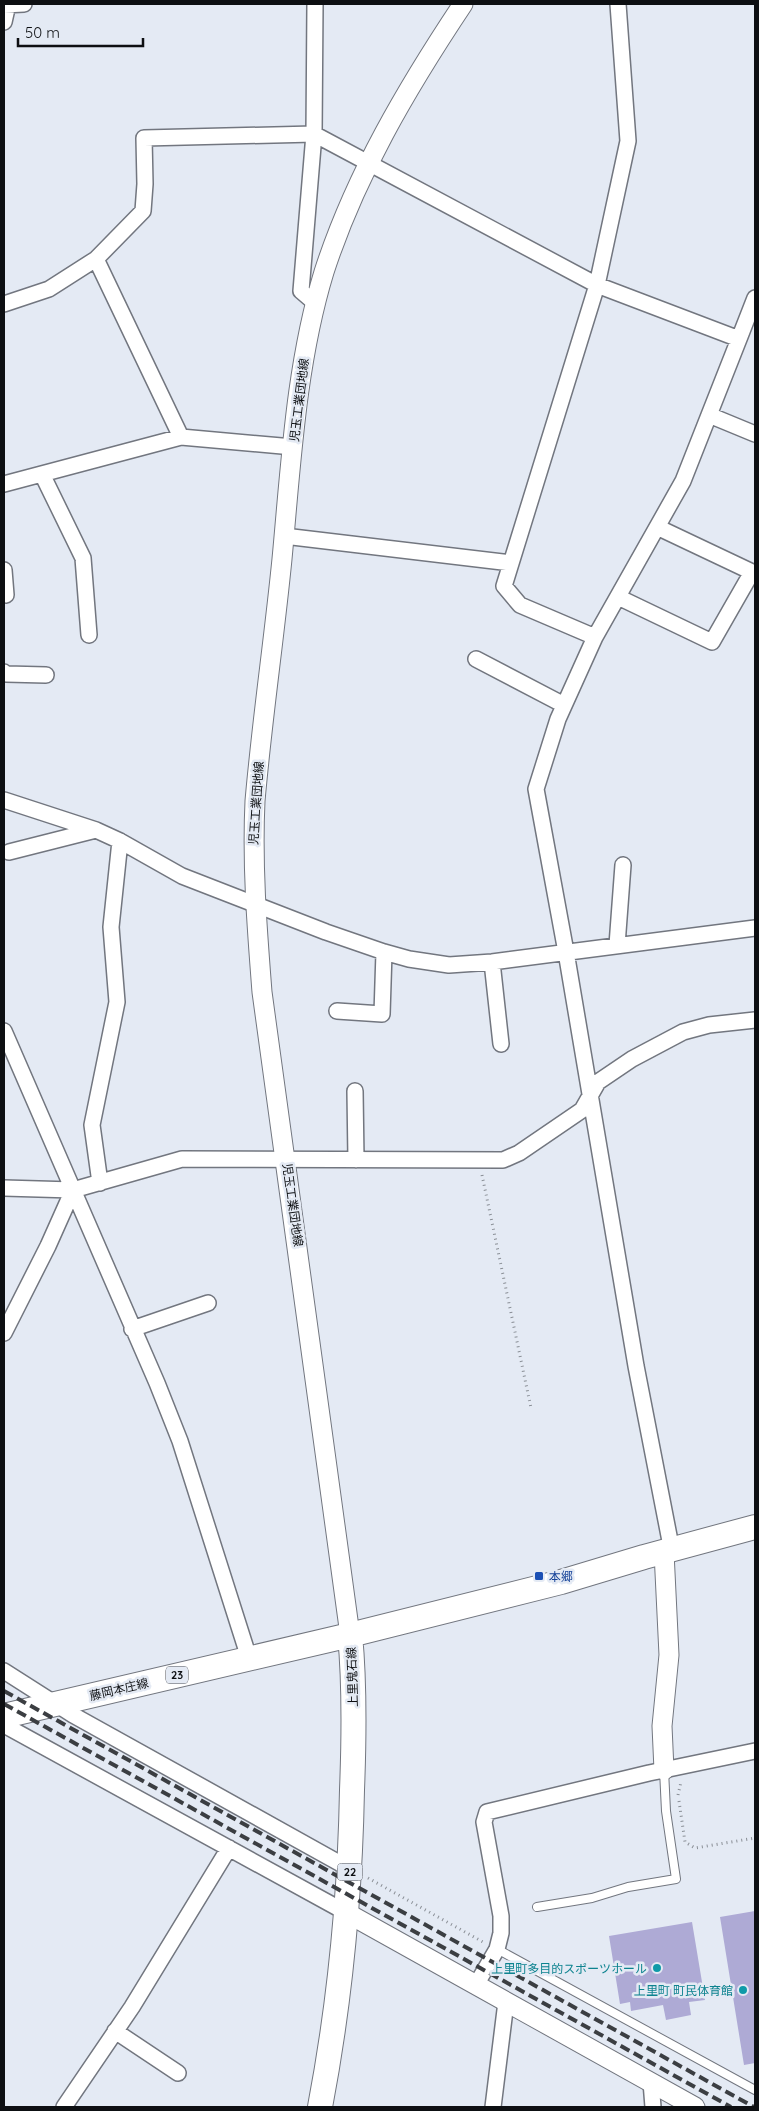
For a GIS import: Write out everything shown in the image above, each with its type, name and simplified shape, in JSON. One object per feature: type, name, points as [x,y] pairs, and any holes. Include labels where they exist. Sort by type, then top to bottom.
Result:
[{"type":"main road","name":"上里鬼石線","points":[[320,2107],[337,1999],[350,1868],[353,1665],[350,1635],[561,1582],[755,1528]]},
{"type":"main road","name":"藤岡本庄線","points":[[4,1716],[350,1635]]},
{"type":"street","points":[[4,22],[6,4],[24,4]]},
{"type":"street","points":[[315,4],[314,134],[301,291],[316,302]]},
{"type":"street","name":"児玉工業団地線","points":[[350,1635],[287,1160],[262,992],[254,905],[253,847],[255,801],[293,447],[308,337],[316,302],[341,224],[369,162],[415,76],[463,4]]},
{"type":"street","points":[[596,637],[520,605],[504,586],[597,285],[628,141],[618,4]]},
{"type":"street","points":[[4,304],[49,289],[96,259],[143,211],[145,184],[144,138],[314,134],[597,285],[739,338]]},
{"type":"street","points":[[96,259],[181,437]]},
{"type":"street","points":[[672,1774],[662,1726],[668,1655],[664,1552],[670,1541],[636,1366],[591,1096],[536,789],[558,719],[596,637],[684,480],[755,298]]},
{"type":"street","points":[[709,415],[755,434]]},
{"type":"street","points":[[4,484],[181,437],[293,447]]},
{"type":"street","points":[[42,474],[84,558],[89,635]]},
{"type":"street","points":[[618,596],[712,642],[752,572],[658,527]]},
{"type":"street","points":[[284,536],[511,563]]},
{"type":"street","points":[[4,570],[6,595]]},
{"type":"street","points":[[476,659],[564,705]]},
{"type":"street","points":[[4,672],[6,674],[46,675]]},
{"type":"street","points":[[4,800],[96,830],[120,840],[182,876],[254,905],[384,952],[409,959],[449,965],[492,962],[755,928]]},
{"type":"street","points":[[9,852],[96,830]]},
{"type":"street","points":[[100,1183],[92,1125],[117,1002],[112,927],[120,840]]},
{"type":"street","points":[[618,945],[623,865]]},
{"type":"street","points":[[337,1011],[382,1014],[384,952]]},
{"type":"street","points":[[492,962],[501,1044]]},
{"type":"street","points":[[4,1188],[73,1190],[182,1159],[503,1160],[519,1153],[582,1110],[598,1082],[632,1059],[682,1032],[709,1025],[755,1020]]},
{"type":"street","points":[[4,1031],[157,1383],[180,1441],[249,1658]]},
{"type":"street","points":[[355,1091],[356,1160]]},
{"type":"street","points":[[4,1333],[48,1246],[73,1190]]},
{"type":"street","points":[[132,1329],[208,1303]]},
{"type":"street","points":[[4,1671],[73,1715],[350,1868]]},
{"type":"street","points":[[4,1725],[695,2107]]},
{"type":"street","points":[[476,1985],[497,1949],[501,1933],[501,1916],[484,1822],[487,1812],[672,1774],[755,1751]]},
{"type":"street","points":[[64,2107],[115,2031],[229,1848]]},
{"type":"street","points":[[493,2107],[506,2002]]},
{"type":"street","points":[[115,2031],[178,2073]]},
{"type":"street","points":[[651,2082],[653,2107]]},
{"type":"lane","points":[[537,1907],[592,1898],[628,1887],[676,1879],[666,1812],[672,1774]]},
{"type":"lane","points":[[497,1949],[755,2090]]},
{"type":"path","points":[[478,1160],[531,1408]]},
{"type":"path","points":[[672,1774],[681,1783],[678,1793],[685,1842],[695,1848],[755,1838]]},
{"type":"path","points":[[350,1868],[497,1949]]},
{"type":"building","name":"上里町 町民体育館","points":[[755,1911],[755,2063],[744,2065],[720,1917]]},
{"type":"building","name":"上里町多目的スポーツホール","points":[[692,1922],[705,2000],[689,2002],[691,2015],[666,2020],[663,2005],[631,2011],[630,2002],[620,2004],[609,1936]]},
{"type":"railway","points":[[4,1691],[754,2107]]},
{"type":"railway","points":[[4,1704],[731,2107]]},
{"type":"place","name":"本郷","points":[[539,1576]]},
{"type":"place","name":"上里町多目的スポーツホール","points":[[657,1968]]},
{"type":"place","name":"上里町 町民体育館","points":[[743,1990]]}]
